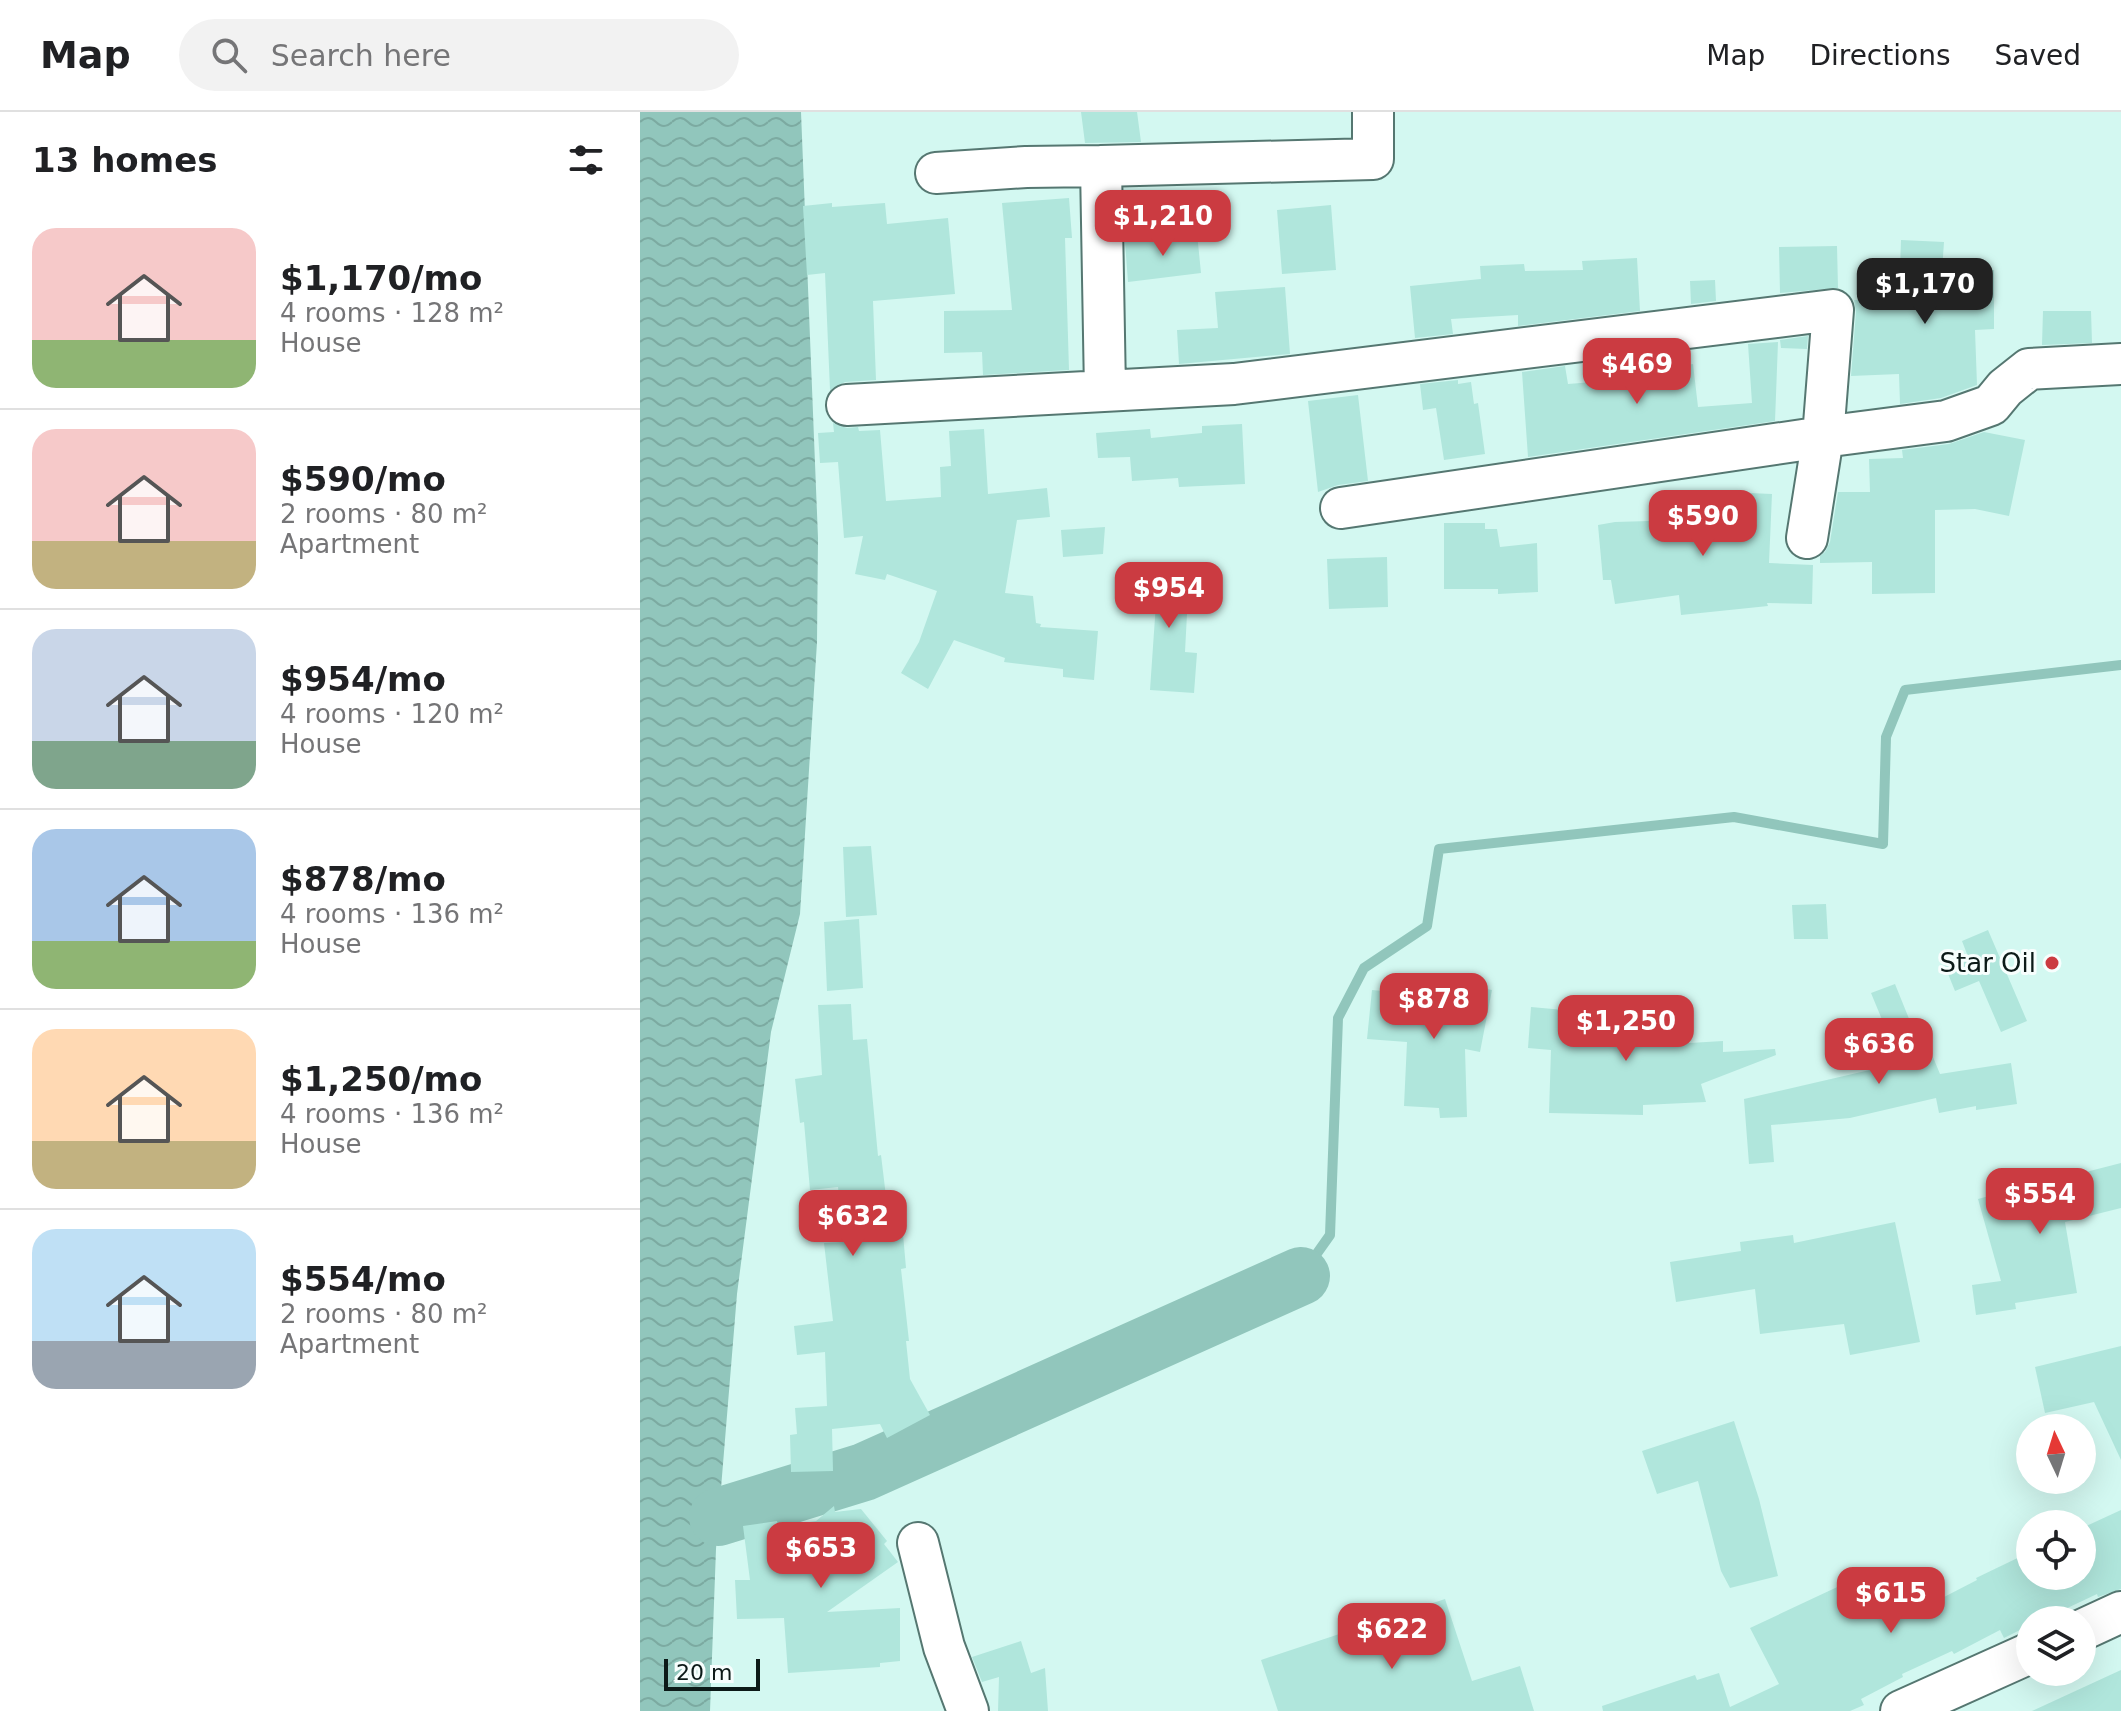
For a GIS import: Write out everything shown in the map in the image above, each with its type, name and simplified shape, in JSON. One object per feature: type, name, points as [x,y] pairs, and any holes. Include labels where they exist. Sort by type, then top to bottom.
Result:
[{"type":"street","points":[[936,173],[1026,167],[1373,159],[1373,112]]},
{"type":"street","points":[[1101,166],[1105,391]]},
{"type":"street","points":[[847,405],[1234,384],[1833,310],[1823,437],[1807,538]]},
{"type":"street","points":[[1341,508],[1946,421],[1991,405],[2005,388],[2029,369],[2121,364]]},
{"type":"street","points":[[918,1543],[944,1647],[968,1711]]},
{"type":"street","points":[[2096,1624],[2121,1612]]},
{"type":"street","points":[[1901,1711],[1941,1702],[2016,1661]]},
{"type":"water","points":[[640,112],[801,112],[818,538],[817,642],[800,914],[771,1032],[737,1294],[716,1549],[710,1711],[640,1711]]},
{"type":"building","points":[[1081,112],[1137,112],[1141,142],[1085,143]]},
{"type":"building","points":[[1069,198],[1072,238],[1065,238],[1069,370],[983,375],[982,352],[944,353],[944,311],[1012,310],[1002,203]]},
{"type":"building","points":[[832,203],[832,207],[885,203],[887,224],[948,218],[955,294],[873,301],[876,380],[845,382],[830,390],[825,273],[807,275],[803,206]]},
{"type":"building","points":[[1331,205],[1336,270],[1282,274],[1277,210]]},
{"type":"building","points":[[1197,233],[1201,273],[1128,282],[1125,242]]},
{"type":"building","points":[[1901,240],[1944,242],[1942,271],[1994,270],[1994,329],[1975,330],[1977,385],[1941,398],[1900,404],[1899,374],[1851,376],[1856,312],[1854,300],[1899,300]]},
{"type":"building","points":[[1837,246],[1838,288],[1780,293],[1779,247]]},
{"type":"building","points":[[1637,258],[1640,311],[1518,326],[1518,315],[1451,319],[1453,334],[1415,338],[1410,286],[1481,279],[1480,266],[1524,264],[1525,271],[1583,270],[1582,261]]},
{"type":"building","points":[[1715,280],[1716,301],[1691,304],[1690,281]]},
{"type":"building","points":[[1285,287],[1290,354],[1179,364],[1177,330],[1218,328],[1215,292]]},
{"type":"building","points":[[2043,311],[2091,311],[2092,343],[2042,345]]},
{"type":"building","points":[[1808,336],[1807,349],[1781,348],[1780,340]]},
{"type":"building","points":[[1778,342],[1775,421],[1528,457],[1522,372],[1565,366],[1568,384],[1655,377],[1654,369],[1693,364],[1698,407],[1752,403],[1748,344]]},
{"type":"building","points":[[1458,380],[1458,384],[1471,382],[1474,404],[1478,403],[1485,454],[1444,460],[1436,408],[1423,410],[1420,384]]},
{"type":"building","points":[[1358,395],[1368,481],[1338,485],[1318,492],[1308,401]]},
{"type":"building","points":[[833,423],[847,428],[858,427],[859,431],[880,430],[886,501],[941,497],[940,467],[951,466],[949,431],[984,429],[988,494],[1047,488],[1050,517],[1017,520],[1005,593],[1033,596],[1036,623],[1041,624],[1040,627],[1098,631],[1094,680],[1063,677],[1063,669],[1004,662],[1005,658],[954,640],[928,689],[901,673],[919,642],[937,591],[887,574],[885,580],[855,574],[863,536],[844,538],[838,462],[820,463],[818,433],[834,432]]},
{"type":"building","points":[[1242,424],[1245,484],[1179,487],[1178,478],[1132,481],[1130,457],[1098,458],[1096,433],[1150,429],[1151,438],[1202,433],[1202,426]]},
{"type":"building","points":[[1984,432],[2025,440],[2009,516],[1975,509],[1935,510],[1935,593],[1872,594],[1872,562],[1820,563],[1820,556],[1830,542],[1838,492],[1870,492],[1869,459],[1903,458],[1902,450],[1949,444]]},
{"type":"building","points":[[1728,492],[1772,494],[1769,563],[1813,565],[1812,604],[1767,603],[1768,606],[1681,615],[1679,595],[1615,604],[1611,580],[1603,580],[1598,525],[1683,520],[1682,501],[1727,501]]},
{"type":"building","points":[[1444,523],[1485,523],[1485,529],[1497,529],[1500,547],[1537,543],[1538,592],[1498,594],[1498,589],[1444,589]]},
{"type":"building","points":[[1105,527],[1103,554],[1063,557],[1061,530]]},
{"type":"building","points":[[1387,557],[1388,607],[1329,609],[1327,559]]},
{"type":"building","points":[[1182,564],[1187,614],[1185,652],[1197,653],[1194,693],[1150,690],[1156,603],[1144,605],[1140,568]]},
{"type":"building","points":[[871,846],[877,915],[846,917],[843,847]]},
{"type":"building","points":[[1826,904],[1828,939],[1794,939],[1792,905]]},
{"type":"building","points":[[859,919],[863,988],[827,991],[824,922]]},
{"type":"building","points":[[1988,930],[2027,1021],[2001,1032],[1979,981],[1955,991],[1944,964],[1967,954],[1962,941]]},
{"type":"building","points":[[1440,980],[1492,990],[1480,1052],[1465,1049],[1467,1117],[1440,1118],[1439,1108],[1404,1106],[1407,1042],[1367,1039],[1372,990],[1437,996]]},
{"type":"building","points":[[1895,984],[1916,1036],[1923,1033],[1940,1074],[2011,1063],[2017,1104],[1976,1110],[1976,1106],[1939,1113],[1936,1098],[1850,1118],[1771,1125],[1774,1162],[1749,1164],[1744,1099],[1900,1063],[1871,993]]},
{"type":"building","points":[[851,1004],[853,1040],[867,1039],[878,1156],[881,1155],[888,1213],[894,1212],[897,1235],[903,1234],[906,1268],[901,1269],[910,1379],[930,1415],[887,1438],[880,1424],[832,1429],[833,1471],[791,1472],[790,1435],[797,1434],[795,1408],[827,1406],[825,1352],[797,1355],[794,1326],[833,1321],[824,1243],[844,1242],[838,1187],[810,1190],[804,1122],[800,1123],[795,1079],[822,1075],[818,1005]]},
{"type":"building","points":[[1531,1007],[1586,1012],[1585,1019],[1673,1019],[1673,1044],[1723,1041],[1723,1052],[1775,1049],[1776,1055],[1701,1084],[1706,1102],[1643,1105],[1643,1115],[1549,1113],[1551,1050],[1528,1048]]},
{"type":"building","points":[[2121,1163],[2121,1208],[2065,1222],[2077,1293],[2015,1303],[2016,1309],[1976,1315],[1972,1285],[2001,1281],[1978,1199]]},
{"type":"building","points":[[1895,1222],[1920,1342],[1850,1355],[1844,1324],[1760,1334],[1755,1289],[1676,1302],[1670,1262],[1741,1251],[1740,1242],[1793,1235],[1794,1243]]},
{"type":"building","points":[[2121,1346],[2121,1460],[2094,1402],[2045,1413],[2035,1367]]},
{"type":"building","points":[[1734,1421],[1759,1499],[1778,1576],[1730,1588],[1721,1571],[1698,1481],[1657,1494],[1642,1451]]},
{"type":"building","points":[[834,1506],[835,1512],[861,1509],[887,1541],[884,1544],[898,1562],[827,1612],[900,1608],[900,1661],[880,1663],[880,1667],[788,1673],[784,1618],[737,1619],[735,1580],[750,1580],[743,1526],[777,1521],[778,1527],[816,1521]]},
{"type":"building","points":[[2121,1510],[2121,1589],[2098,1597],[2097,1594],[2072,1606],[2016,1606],[2016,1632],[2004,1638],[2000,1630],[1954,1654],[1952,1651],[1902,1674],[1903,1677],[1861,1699],[1864,1705],[1850,1711],[1603,1711],[1602,1706],[1695,1675],[1697,1680],[1719,1673],[1730,1707],[1779,1684],[1750,1628],[1848,1582],[1861,1607],[1868,1603],[1873,1613],[1908,1598],[1915,1612],[2016,1559],[2016,1590],[2096,1590],[2096,1522]]},
{"type":"building","points":[[1445,1599],[1472,1681],[1520,1666],[1534,1711],[1278,1711],[1261,1660]]},
{"type":"building","points":[[1021,1641],[1031,1673],[1045,1668],[1048,1711],[998,1711],[999,1677],[982,1682],[972,1657]]},
{"type":"building","points":[[2121,1670],[2121,1711],[2032,1711],[2086,1686],[2096,1686],[2096,1682]]},
{"type":"waterway","points":[[1301,1276],[1330,1235],[1338,1018],[1364,968],[1427,926],[1439,849],[1734,817],[1883,844],[1886,737],[1905,690],[2121,665]]},
{"type":"waterway","points":[[718,1517],[864,1472],[1301,1276]]},
{"type":"place","name":"Star Oil","points":[[2052,963]]}]
